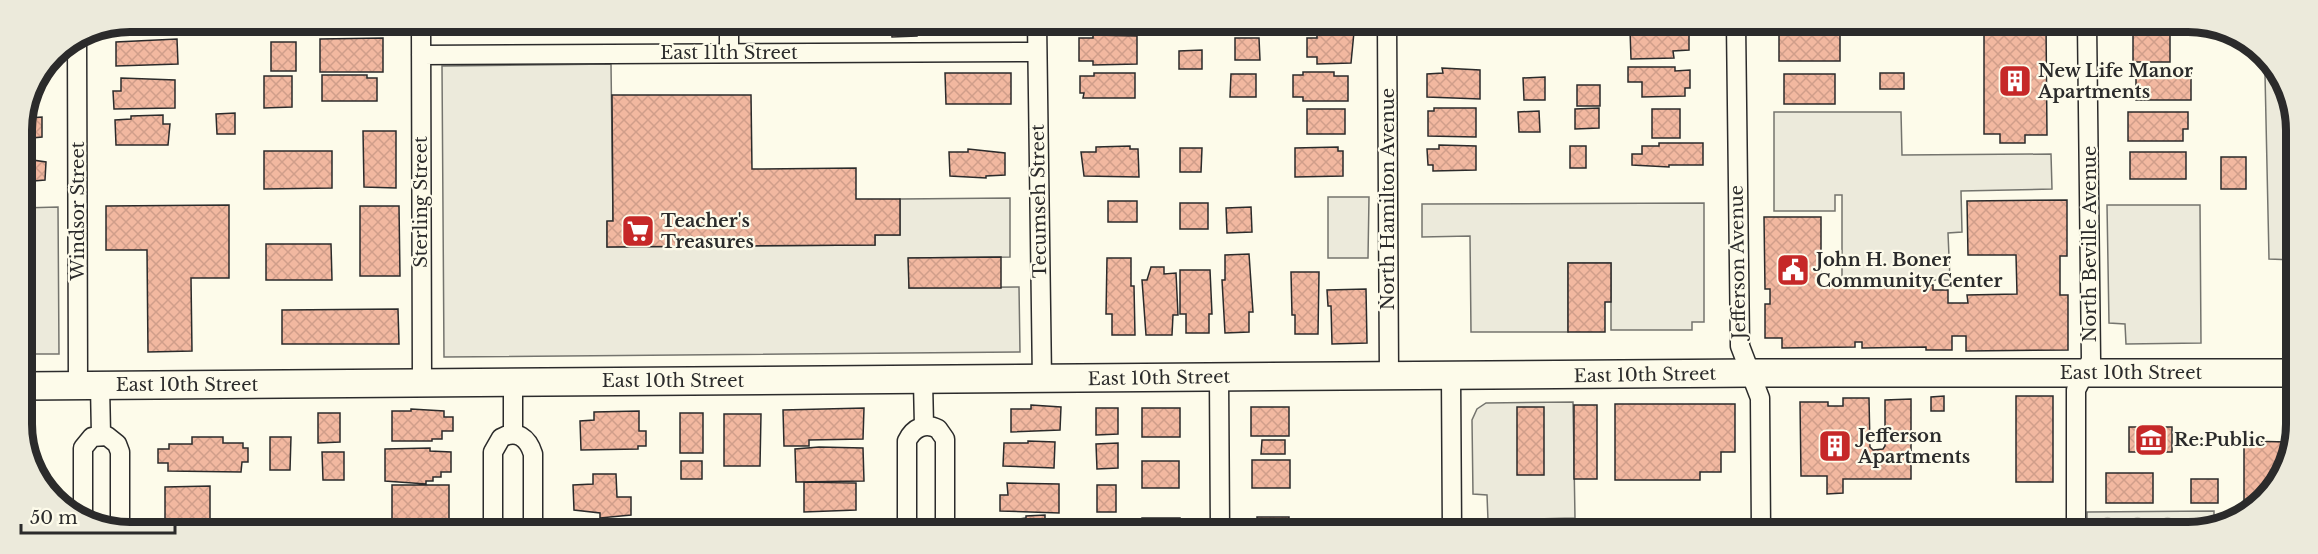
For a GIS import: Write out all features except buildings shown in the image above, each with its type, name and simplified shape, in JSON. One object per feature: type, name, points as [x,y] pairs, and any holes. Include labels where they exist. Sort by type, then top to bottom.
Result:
[{"type":"main road","name":"East 10th Street","points":[[32,386],[1751,373],[2286,373]]},
{"type":"street","name":"Sterling Street","points":[[421,32],[422,382]]},
{"type":"street","points":[[729,32],[729,53]]},
{"type":"street","name":"Tecumseh Street","points":[[1037,32],[1042,380]]},
{"type":"street","name":"North Hamilton Avenue","points":[[1387,32],[1389,376]]},
{"type":"street","name":"Jefferson Avenue","points":[[1736,32],[1740,346],[1760,398],[1761,522]]},
{"type":"street","name":"North Beville Avenue","points":[[2076,522],[2075,398],[2079,380],[2086,373],[2091,360],[2087,32]]},
{"type":"street","name":"Windsor Street","points":[[77,47],[89,386],[101,435]]},
{"type":"street","name":"East 11th Street","points":[[421,55],[1037,52]]},
{"type":"street","points":[[1451,376],[1452,522]]},
{"type":"street","points":[[1219,377],[1220,522]]},
{"type":"street","points":[[513,381],[513,434]]},
{"type":"street","points":[[923,381],[924,426]]},
{"type":"street","points":[[907,522],[907,441],[913,431],[924,426],[938,429],[945,439],[945,522]]},
{"type":"street","points":[[493,522],[493,452],[501,438],[513,434],[523,437],[530,443],[533,454],[533,522]]},
{"type":"street","points":[[83,510],[83,448],[92,437],[101,435],[111,438],[120,452],[120,521]]},
{"type":"green space","points":[[2214,511],[2214,519],[2195,522],[2087,522],[2087,512]]},
{"type":"shaded area","points":[[611,64],[613,221],[607,222],[607,247],[875,245],[875,235],[900,235],[900,199],[1010,198],[1010,257],[909,258],[909,288],[1019,287],[1020,352],[444,357],[442,66]]},
{"type":"shaded area","points":[[2265,74],[2269,74],[2281,98],[2285,111],[2286,130],[2286,260],[2269,259]]},
{"type":"shaded area","points":[[1774,112],[1901,112],[1902,155],[2051,154],[2052,189],[1961,191],[1962,232],[1948,233],[1950,280],[1842,280],[1842,195],[1835,195],[1835,211],[1774,211]]},
{"type":"shaded area","points":[[1328,197],[1369,197],[1368,258],[1328,258]]},
{"type":"shaded area","points":[[1704,203],[1704,322],[1692,322],[1692,330],[1611,330],[1611,263],[1568,263],[1568,332],[1471,332],[1470,236],[1422,237],[1422,204]]},
{"type":"shaded area","points":[[2107,205],[2200,205],[2201,343],[2126,344],[2125,324],[2109,323]]},
{"type":"shaded area","points":[[58,207],[59,354],[32,354],[32,208]]},
{"type":"shaded area","points":[[1573,402],[1575,518],[1488,520],[1487,495],[1473,494],[1472,420],[1477,409],[1486,403]]},
{"type":"place","name":"New Life Manor Apartments","points":[[2015,81]]},
{"type":"place","name":"Teacher's Treasures","points":[[638,231]]},
{"type":"place","name":"John H. Boner Community Center","points":[[1793,270]]},
{"type":"place","name":"Re:Public","points":[[2151,440]]},
{"type":"place","name":"Jefferson Apartments","points":[[1835,446]]}]
